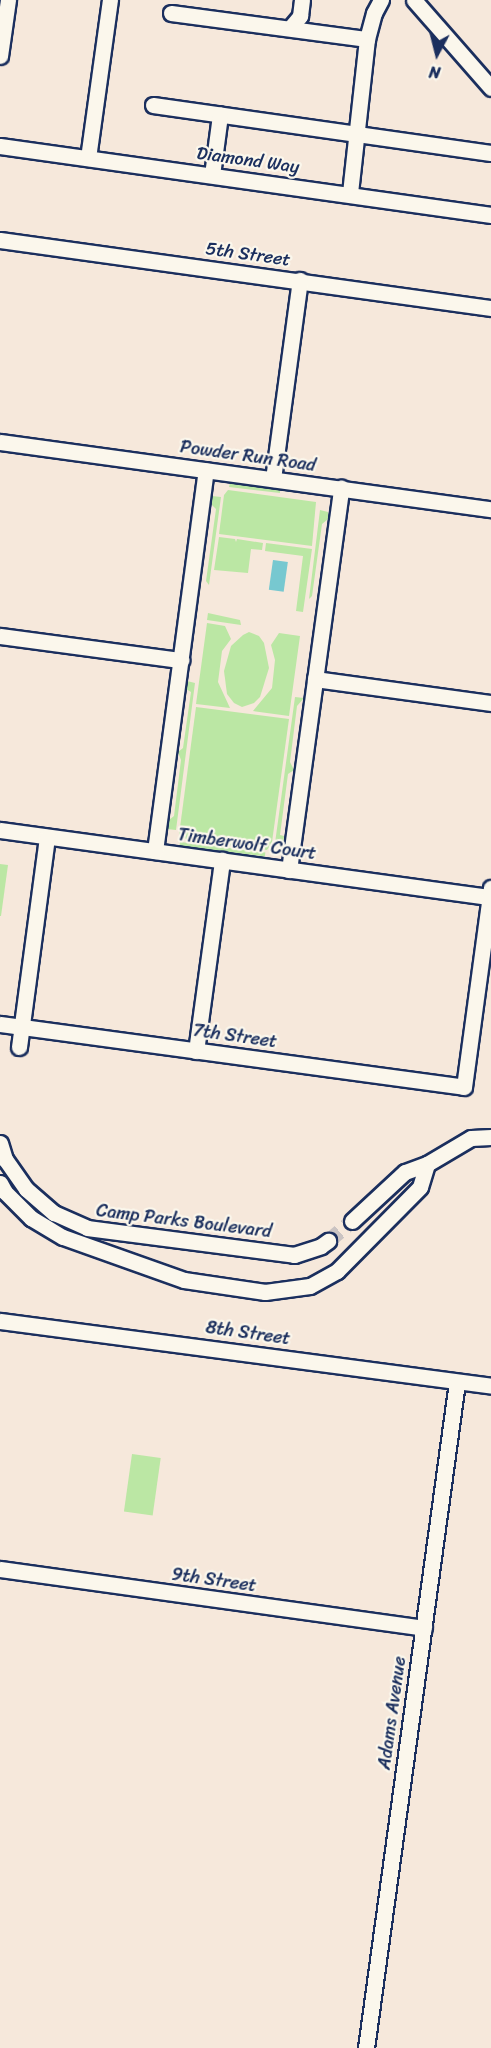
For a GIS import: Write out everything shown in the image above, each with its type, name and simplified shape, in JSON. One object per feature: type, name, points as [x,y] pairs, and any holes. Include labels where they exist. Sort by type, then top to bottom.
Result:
[{"type":"street","points":[[0,57],[8,0]]},
{"type":"street","points":[[88,158],[110,0]]},
{"type":"street","points":[[204,16],[206,0]]},
{"type":"street","points":[[290,28],[300,16],[302,0]]},
{"type":"street","points":[[350,193],[367,39],[381,0]]},
{"type":"street","points":[[414,0],[491,87]]},
{"type":"street","points":[[171,13],[367,39]]},
{"type":"street","points":[[153,105],[357,132],[491,153]]},
{"type":"street","points":[[212,175],[220,115]]},
{"type":"street","name":"Diamond Way","points":[[0,146],[350,193],[491,215]]},
{"type":"street","name":"5th Street","points":[[0,240],[300,280],[491,309]]},
{"type":"street","points":[[273,479],[300,280]]},
{"type":"street","name":"Powder Run Road","points":[[0,442],[491,508]]},
{"type":"street","points":[[154,852],[206,470]]},
{"type":"street","points":[[289,870],[341,488]]},
{"type":"street","points":[[0,636],[180,660]]},
{"type":"street","points":[[315,679],[491,703]]},
{"type":"street","name":"Timberwolf Court","points":[[0,831],[289,870],[490,892]]},
{"type":"street","points":[[19,1047],[48,837]]},
{"type":"street","points":[[196,1051],[222,860]]},
{"type":"street","name":"7th Street","points":[[0,1024],[464,1087],[490,892]]},
{"type":"street","points":[[352,1221],[405,1172],[427,1164],[471,1138],[491,1137]]},
{"type":"street","name":"Camp Parks Boulevard","points":[[0,1143],[5,1159],[26,1189],[54,1213],[87,1228],[294,1255],[321,1246],[328,1241]]},
{"type":"street","name":"Camp Parks Boulevard","points":[[0,1183],[5,1192],[31,1218],[63,1237],[184,1280],[266,1292],[310,1286],[337,1271],[420,1187],[427,1164]]},
{"type":"street","name":"8th Street","points":[[0,1321],[491,1386]]},
{"type":"street","name":"Adams Avenue","points":[[366,2048],[457,1382]]},
{"type":"street","name":"9th Street","points":[[0,1569],[424,1628]]},
{"type":"green space","points":[[230,483],[280,490],[280,493],[229,487]]},
{"type":"green space","points":[[228,490],[316,502],[312,546],[219,534],[224,495]]},
{"type":"green space","points":[[212,496],[221,497],[209,585],[206,581],[216,509],[211,504]]},
{"type":"green space","points":[[320,510],[328,512],[328,519],[322,524],[312,596],[309,599]]},
{"type":"green space","points":[[219,537],[235,539],[236,542],[237,539],[263,543],[262,550],[251,549],[248,573],[214,570]]},
{"type":"green space","points":[[266,543],[312,549],[303,612],[296,611],[303,556],[265,551]]},
{"type":"green space","points":[[208,613],[240,620],[241,625],[207,620]]},
{"type":"green space","points":[[207,623],[225,626],[231,639],[222,651],[218,682],[230,708],[196,704]]},
{"type":"green space","points":[[249,632],[259,636],[264,643],[269,668],[260,697],[254,703],[242,707],[234,703],[227,694],[224,671],[231,646]]},
{"type":"green space","points":[[279,633],[300,636],[289,716],[253,711],[272,688],[275,660],[271,645]]},
{"type":"green space","points":[[187,681],[195,683],[176,830],[167,829],[169,820],[174,816],[181,760],[178,752],[183,748],[191,692],[186,689]]},
{"type":"green space","points":[[295,697],[304,698],[297,706],[290,762],[294,770],[288,774],[280,835],[284,836],[283,845],[275,843]]},
{"type":"green space","points":[[196,707],[289,719],[272,842],[267,850],[188,840],[179,835]]},
{"type":"green space","points":[[180,842],[265,852],[265,856],[180,846]]},
{"type":"green space","points":[[0,864],[8,865],[1,916],[0,916]]},
{"type":"green space","points":[[132,1454],[161,1458],[153,1515],[124,1511]]},
{"type":"water","points":[[273,560],[288,562],[284,592],[269,590]]},
{"type":"tunnel","points":[[328,1241],[352,1221]]}]
